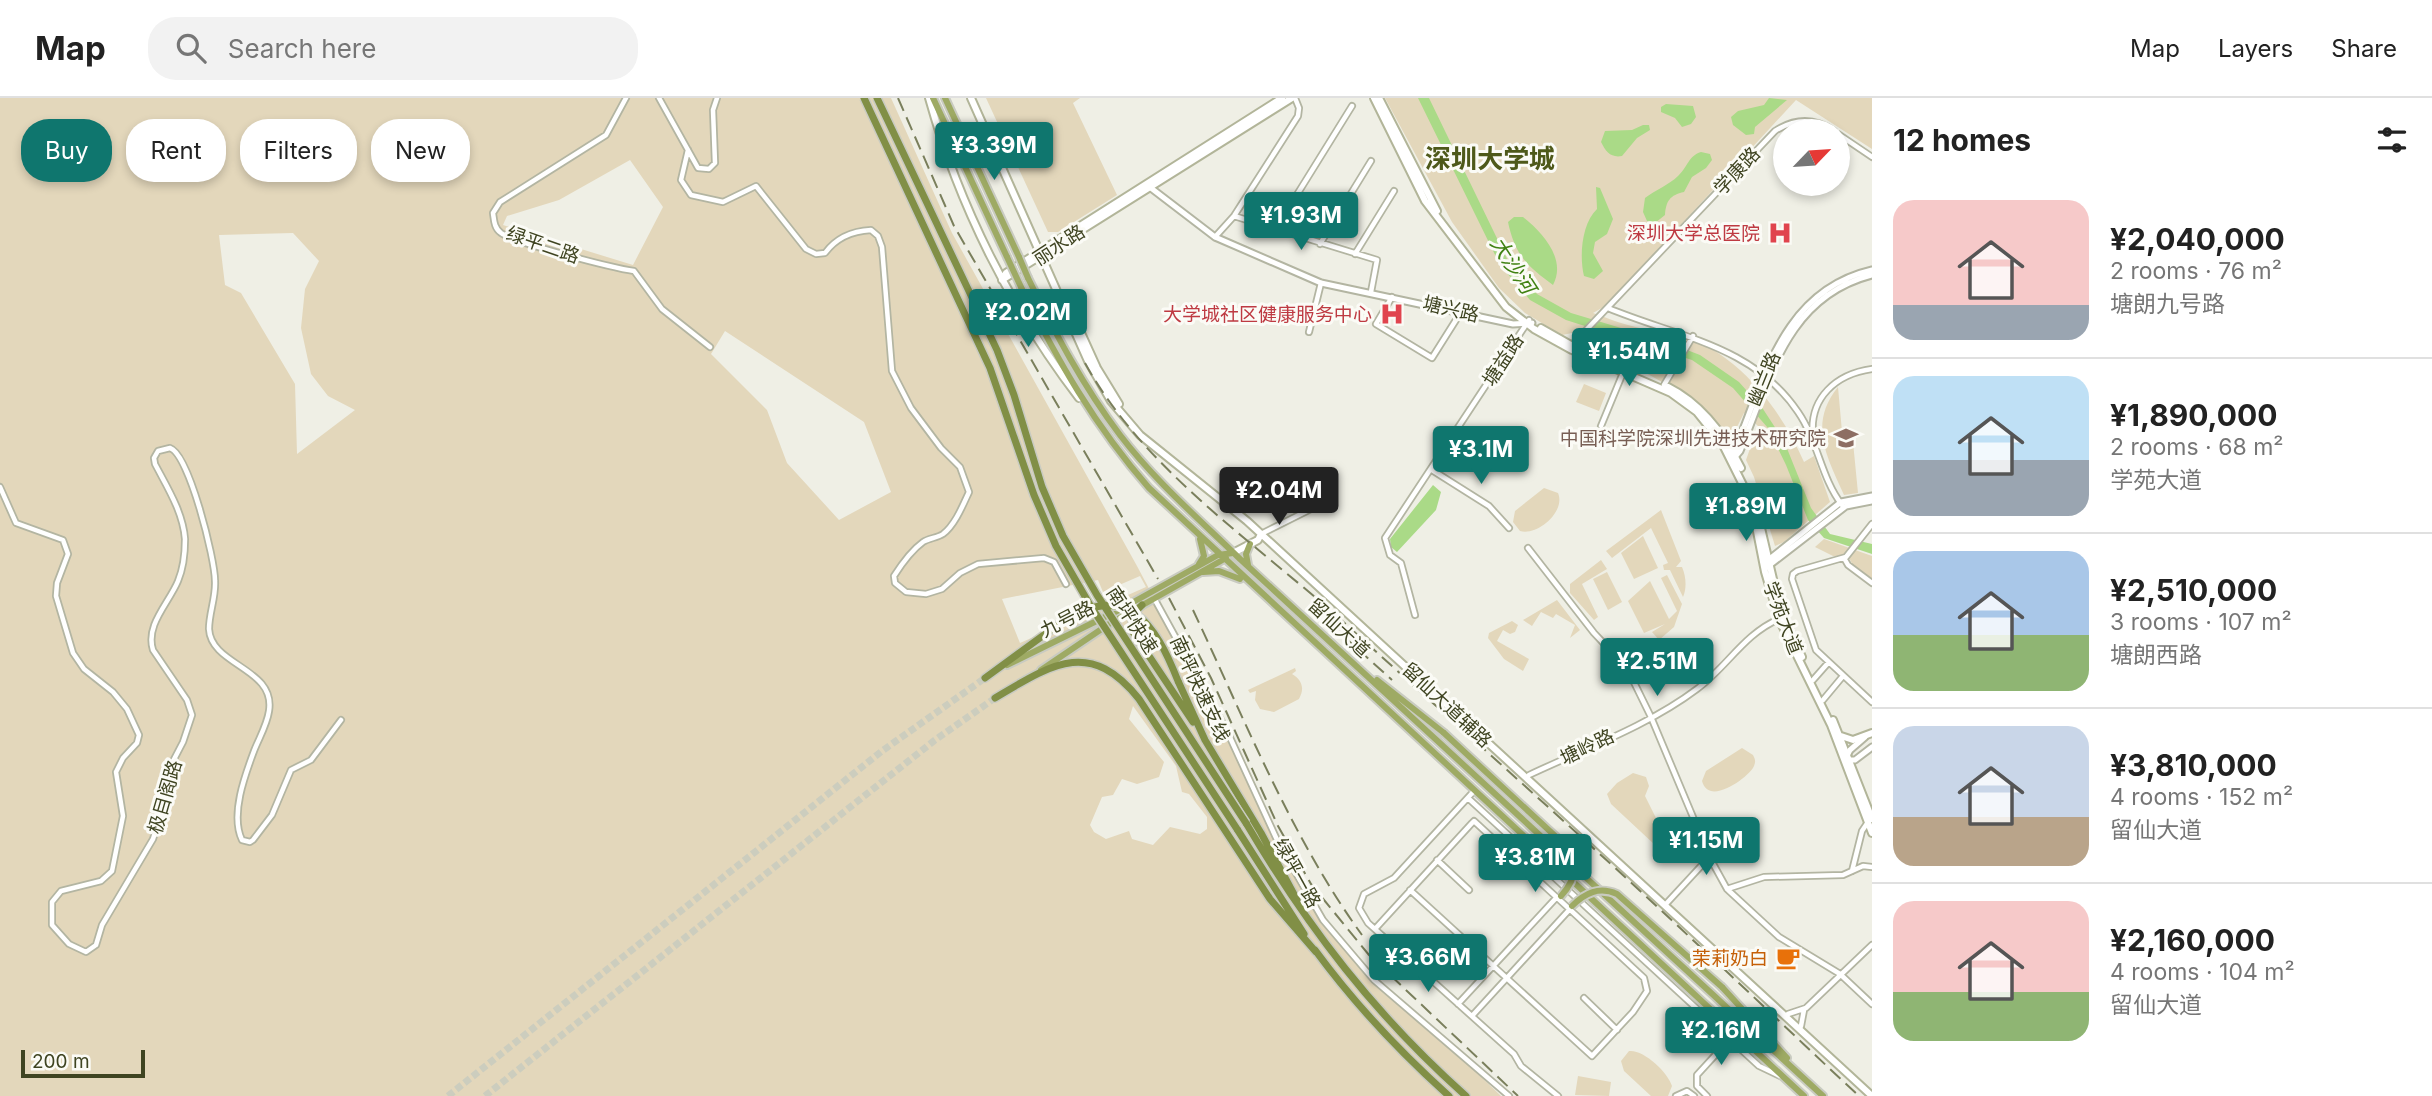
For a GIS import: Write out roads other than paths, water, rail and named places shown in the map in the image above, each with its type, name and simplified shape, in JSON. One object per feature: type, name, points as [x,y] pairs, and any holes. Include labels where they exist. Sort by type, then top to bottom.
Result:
[{"type":"highway","name":"南坪快速","points":[[864,98],[990,368],[1034,495],[1056,546],[1090,605],[1316,952],[1389,1038],[1449,1096]]},
{"type":"highway","name":"南坪快速","points":[[877,98],[997,350],[1014,395],[1042,487],[1063,536],[1097,595],[1286,891],[1317,934],[1368,998],[1420,1054],[1466,1096]]},
{"type":"highway","name":"南坪快速支线","points":[[985,678],[1063,621],[1098,605],[1114,605],[1133,611],[1156,633],[1205,740],[1317,934]]},
{"type":"highway","points":[[1142,605],[1132,615],[1133,632],[1205,740]]},
{"type":"highway","points":[[995,698],[1033,675],[1063,664],[1090,663],[1103,666],[1128,685],[1270,899],[1316,952]]},
{"type":"main road","name":"留仙大道","points":[[931,98],[1021,287],[1082,401],[1125,461],[1196,535],[1804,1096]]},
{"type":"main road","points":[[931,98],[951,169],[1002,280],[1057,369],[1082,401]]},
{"type":"main road","name":"留仙大道","points":[[945,98],[1028,278],[1073,365],[1120,434],[1163,485],[1251,570],[1823,1096]]},
{"type":"main road","name":"留仙大道辅路","points":[[973,98],[1043,252],[1088,361],[1126,420],[1155,449],[1263,533],[1872,1094]]},
{"type":"main road","name":"丽水路","points":[[1148,186],[1282,98]]},
{"type":"main road","name":"丽水路","points":[[1002,280],[1006,273],[1293,98]]},
{"type":"main road","name":"学苑大道","points":[[1376,98],[1425,201],[1492,292],[1515,315],[1571,347],[1662,388],[1688,404],[1711,427],[1734,457]]},
{"type":"main road","name":"学苑大道","points":[[1376,98],[1435,208],[1498,294],[1529,322]]},
{"type":"main road","name":"留仙大道辅路","points":[[1043,252],[1097,368],[1129,418],[1160,448],[1263,533],[1529,775],[1872,1094]]},
{"type":"main road","points":[[1510,323],[1515,315]]},
{"type":"main road","name":"学苑大道","points":[[1624,370],[1664,385],[1703,411],[1734,457],[1751,501],[1779,619],[1848,759]]},
{"type":"main road","points":[[1233,553],[1258,540],[1263,533]]},
{"type":"main road","points":[[1193,572],[1204,555],[1203,545],[1196,535]]},
{"type":"main road","points":[[1250,544],[1246,559],[1251,570]]},
{"type":"main road","name":"九号路","points":[[1003,666],[1233,553]]},
{"type":"main road","name":"学苑大道","points":[[1766,565],[1782,616],[1840,735],[1872,833]]},
{"type":"main road","points":[[1193,572],[1219,571],[1236,576],[1254,588]]},
{"type":"main road","name":"九号路","points":[[1033,675],[1193,572]]},
{"type":"main road","points":[[1348,658],[1444,733],[1567,847],[1574,859],[1575,870],[1571,884],[1559,897]]},
{"type":"main road","points":[[1840,735],[1853,740],[1872,733]]},
{"type":"main road","points":[[1571,908],[1593,891],[1605,890],[1617,894],[1722,987],[1811,1085]]},
{"type":"street","name":"绿平二路","points":[[626,98],[606,135],[500,202],[493,213],[494,224],[501,233],[517,239],[615,269],[634,271],[662,309],[710,347]]},
{"type":"street","points":[[659,98],[698,168],[709,169],[715,163],[713,110],[717,98]]},
{"type":"street","points":[[1215,237],[1234,216],[1298,116],[1299,108],[1293,98]]},
{"type":"street","points":[[1275,230],[1352,106]]},
{"type":"street","name":"学康路","points":[[1571,347],[1773,133]]},
{"type":"street","name":"学康路","points":[[1850,142],[1872,157]]},
{"type":"street","points":[[688,150],[681,180],[691,195],[723,202],[756,186],[806,249],[816,254],[825,253],[833,241],[862,231],[871,230],[878,236],[883,247],[892,371],[911,408],[960,467],[969,492],[941,536],[924,541],[898,569],[894,576],[895,583],[906,592],[935,593],[978,564],[1044,558],[1054,562],[1066,584]]},
{"type":"street","points":[[1320,244],[1371,161]]},
{"type":"street","name":"塘兴路","points":[[1148,186],[1215,237],[1321,283],[1393,296],[1510,323],[1529,322]]},
{"type":"street","points":[[1355,254],[1394,191]]},
{"type":"street","points":[[1234,216],[1377,260],[1371,292]]},
{"type":"street","name":"幽兰路","points":[[1734,457],[1789,336],[1807,311],[1835,290],[1872,273]]},
{"type":"street","points":[[1309,332],[1321,283]]},
{"type":"street","points":[[1393,296],[1376,324],[1432,359],[1461,312]]},
{"type":"street","points":[[1608,307],[1738,356],[1768,378],[1799,412],[1814,441],[1835,495],[1842,505]]},
{"type":"street","name":"塘益路","points":[[1415,615],[1401,564],[1390,555],[1385,538],[1529,322]]},
{"type":"street","points":[[1664,385],[1693,337]]},
{"type":"street","points":[[1814,441],[1813,420],[1826,390],[1846,375],[1872,369]]},
{"type":"street","points":[[1601,426],[1624,370]]},
{"type":"street","name":"极目阁路","points":[[0,487],[16,523],[63,540],[68,554],[57,583],[56,596],[73,653],[84,670],[116,695],[131,713],[139,731],[137,743],[123,758],[116,772],[122,816],[112,871],[101,881],[61,891],[52,902],[52,925],[73,947],[86,952],[96,945],[102,925],[153,839],[169,789],[170,767],[183,742],[192,715],[190,704],[153,650],[151,642],[161,611],[178,580],[185,548],[180,514],[155,464],[154,458],[158,451],[173,448],[181,456],[206,534],[215,578],[209,621],[212,640],[225,655],[252,673],[264,690],[269,704],[238,810],[237,826],[242,839],[246,842],[253,840],[272,815],[291,770],[312,759],[341,720]]},
{"type":"street","points":[[1432,470],[1489,506],[1509,528]]},
{"type":"street","points":[[1766,565],[1810,535],[1842,505],[1872,499]]},
{"type":"street","points":[[1263,533],[1315,507]]},
{"type":"street","points":[[1766,565],[1801,533],[1825,519]]},
{"type":"street","points":[[1872,524],[1845,558],[1797,571],[1793,579],[1812,642],[1828,663],[1872,702]]},
{"type":"street","points":[[1528,548],[1594,633],[1627,668],[1651,717],[1711,860],[1727,889],[1779,937],[1840,974],[1872,1004]]},
{"type":"street","points":[[1845,558],[1848,565],[1872,583]]},
{"type":"street","name":"绿坪一路","points":[[1154,598],[1227,731],[1278,842],[1323,920],[1374,980],[1509,1096]]},
{"type":"street","name":"塘岭路","points":[[1529,775],[1651,717],[1698,689],[1758,629],[1779,619]]},
{"type":"street","points":[[1813,680],[1828,663]]},
{"type":"street","points":[[1823,700],[1843,676]]},
{"type":"street","points":[[1848,759],[1872,733]]},
{"type":"street","points":[[1848,759],[1859,758],[1872,747]]},
{"type":"street","points":[[1474,791],[1390,882],[1364,894],[1359,905],[1363,917],[1375,929],[1514,1054],[1521,1066],[1558,1096]]},
{"type":"street","points":[[1468,798],[1763,1069],[1785,1079]]},
{"type":"street","points":[[1375,929],[1410,890],[1437,860],[1475,821],[1647,982],[1647,991],[1617,1030],[1592,1056],[1410,890]]},
{"type":"street","points":[[1852,871],[1862,831],[1870,821]]},
{"type":"street","points":[[1437,860],[1469,890]]},
{"type":"street","points":[[1666,904],[1702,864],[1711,860]]},
{"type":"street","points":[[1727,889],[1764,877],[1843,875],[1863,866],[1872,867]]},
{"type":"street","points":[[1458,1004],[1559,897]]},
{"type":"street","points":[[1472,1016],[1571,908]]},
{"type":"street","points":[[1801,1026],[1800,1018],[1806,1008],[1872,945]]},
{"type":"street","points":[[1584,998],[1617,1030]]},
{"type":"street","points":[[1788,1014],[1806,1008]]},
{"type":"street","points":[[1707,1096],[1697,1086],[1697,1075],[1730,1039]]},
{"type":"street","points":[[1678,1094],[1687,1091],[1694,1096]]},
{"type":"tunnel","points":[[448,1096],[882,751],[985,678]]},
{"type":"tunnel","points":[[485,1096],[935,740],[995,698]]},
{"type":"railway","points":[[898,98],[954,226],[1158,579]]},
{"type":"railway","points":[[1085,363],[1110,402],[1139,439],[1171,473],[1349,627],[1566,823],[1859,1096]]},
{"type":"railway","points":[[1169,598],[1211,678],[1278,826],[1311,884],[1369,955],[1518,1096]]},
{"type":"railway","points":[[1311,607],[1392,680]]},
{"type":"railway","points":[[1193,610],[1291,818],[1313,859],[1362,935]]},
{"type":"place","name":"深圳大学总医院","points":[[1780,233]]},
{"type":"place","name":"大学城社区健康服务中心","points":[[1392,314]]},
{"type":"place","name":"中国科学院深圳先进技术研究院","points":[[1846,438]]},
{"type":"place","name":"茉莉奶白","points":[[1788,958]]},
{"type":"district","name":"深圳大学城","points":[[1490,158]]},
{"type":"water label","name":"大沙河","points":[[1513,265]]}]
